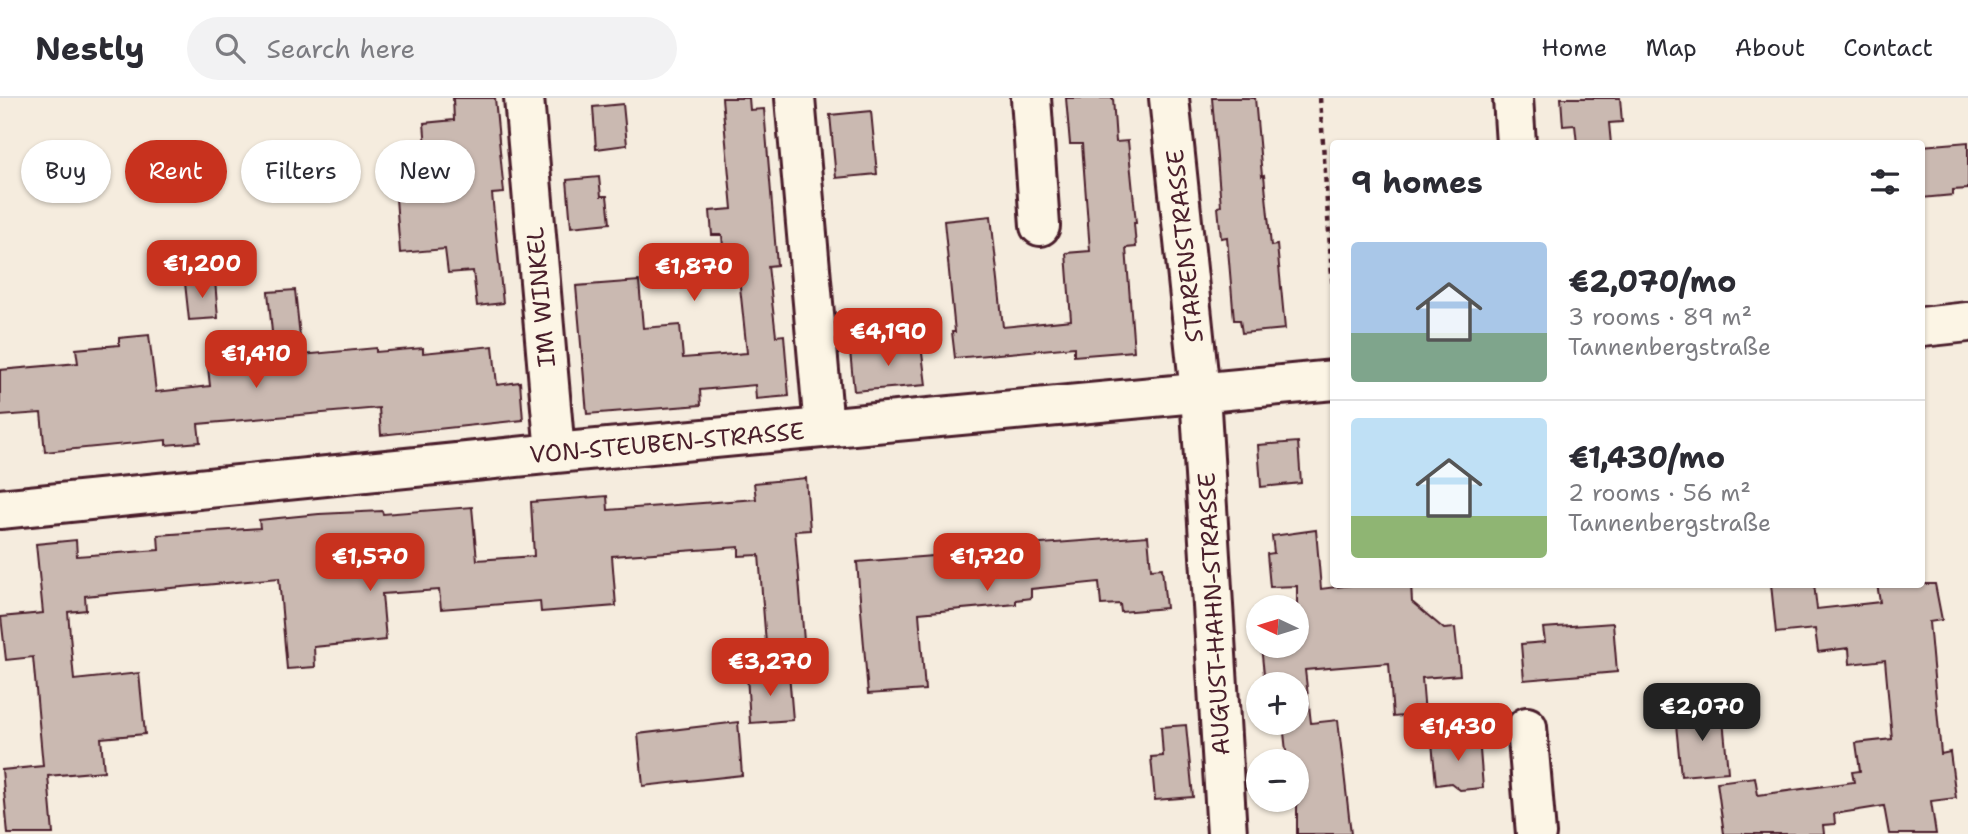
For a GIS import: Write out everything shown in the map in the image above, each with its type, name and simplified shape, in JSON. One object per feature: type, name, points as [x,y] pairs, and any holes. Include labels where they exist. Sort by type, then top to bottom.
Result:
[{"type":"street","name":"IM WINKEL","points":[[524,98],[555,453]]},
{"type":"street","points":[[795,98],[824,428]]},
{"type":"street","points":[[1031,98],[1040,226]]},
{"type":"street","name":"STARENSTRASSE","points":[[1169,98],[1200,393]]},
{"type":"street","points":[[1513,98],[1517,140]]},
{"type":"street","points":[[1925,327],[1968,322]]},
{"type":"street","name":"VON-STEUBEN-STRASSE","points":[[0,509],[555,453],[1330,380]]},
{"type":"street","name":"AUGUST-HAHN-STRASSE","points":[[1200,393],[1227,834]]},
{"type":"street","points":[[1527,727],[1536,834]]},
{"type":"path","points":[[1320,98],[1330,247]]},
{"type":"building","points":[[453,98],[495,98],[504,193],[492,194],[503,303],[477,306],[473,271],[448,273],[445,249],[400,253],[396,203],[475,203],[475,140],[425,140],[424,123],[454,120]]},
{"type":"building","points":[[722,98],[749,98],[750,110],[764,109],[777,265],[768,266],[776,336],[784,335],[789,396],[756,399],[755,385],[700,390],[701,405],[587,414],[576,286],[639,281],[643,328],[680,325],[683,358],[747,353],[738,268],[725,270],[722,235],[712,235],[710,211],[732,209]]},
{"type":"building","points":[[1066,98],[1113,98],[1116,142],[1128,141],[1136,223],[1136,247],[1126,248],[1134,351],[1074,356],[1074,347],[955,358],[944,221],[991,216],[1003,327],[1071,320],[1066,253],[1090,251],[1082,144],[1070,144]]},
{"type":"building","points":[[1212,98],[1255,98],[1271,246],[1277,245],[1285,329],[1242,333],[1240,320],[1234,320],[1227,237],[1221,238]]},
{"type":"building","points":[[1561,98],[1620,98],[1622,122],[1609,123],[1611,140],[1577,140],[1575,125],[1563,126]]},
{"type":"building","points":[[623,104],[627,145],[596,149],[593,107]]},
{"type":"building","points":[[871,111],[877,174],[836,178],[830,115]]},
{"type":"building","points":[[1968,142],[1968,189],[1953,190],[1953,195],[1925,198],[1925,146]]},
{"type":"building","points":[[599,177],[601,196],[607,196],[610,223],[571,227],[567,180]]},
{"type":"building","points":[[215,280],[218,318],[189,320],[185,283]]},
{"type":"building","points":[[295,290],[302,355],[376,348],[376,352],[423,348],[423,353],[493,346],[497,385],[520,382],[523,420],[381,435],[379,408],[198,424],[200,442],[166,445],[166,440],[45,452],[41,413],[0,416],[0,370],[78,363],[76,349],[119,345],[119,338],[149,335],[156,392],[210,386],[207,358],[274,352],[268,292]]},
{"type":"building","points":[[921,345],[926,385],[854,391],[850,351]]},
{"type":"building","points":[[1298,442],[1301,483],[1261,487],[1258,445]]},
{"type":"building","points":[[806,478],[810,530],[795,531],[805,653],[767,656],[759,555],[739,556],[739,547],[612,556],[616,606],[541,612],[540,601],[441,609],[439,590],[382,594],[386,640],[314,647],[315,667],[287,669],[279,578],[85,596],[86,610],[68,612],[74,680],[139,673],[145,734],[101,738],[104,771],[48,776],[53,834],[8,834],[2,770],[43,766],[33,657],[6,660],[1,617],[43,613],[36,544],[76,540],[77,556],[159,550],[158,535],[260,528],[259,520],[319,514],[382,511],[383,514],[472,507],[477,560],[534,556],[531,502],[607,496],[608,510],[756,499],[754,483]]},
{"type":"building","points":[[1316,530],[1321,589],[1411,588],[1412,602],[1444,629],[1455,628],[1460,675],[1422,678],[1425,714],[1393,717],[1389,663],[1305,672],[1264,672],[1262,658],[1309,658],[1309,595],[1297,595],[1297,586],[1270,587],[1267,554],[1274,553],[1272,536]]},
{"type":"building","points":[[1148,536],[1151,569],[1162,568],[1166,608],[1121,612],[1120,604],[1101,605],[1099,582],[1031,589],[1031,598],[1016,600],[1016,604],[919,613],[925,690],[868,694],[857,562],[946,555],[989,548]]},
{"type":"building","points":[[1925,584],[1935,584],[1942,620],[1929,622],[1941,754],[1950,752],[1956,798],[1931,801],[1936,834],[1889,834],[1884,806],[1834,814],[1835,824],[1823,825],[1824,834],[1724,834],[1717,782],[1755,777],[1758,795],[1854,782],[1852,772],[1860,771],[1856,743],[1892,739],[1885,660],[1850,664],[1849,648],[1818,652],[1815,629],[1776,633],[1771,588],[1814,588],[1817,609],[1880,602],[1878,588],[1925,588]]},
{"type":"building","points":[[1613,623],[1617,672],[1524,680],[1521,644],[1545,642],[1543,628]]},
{"type":"building","points":[[789,673],[793,720],[750,723],[747,675]]},
{"type":"building","points":[[1309,705],[1311,723],[1338,720],[1351,834],[1297,834],[1297,812],[1309,812],[1309,749],[1286,749],[1284,735],[1309,735]]},
{"type":"building","points":[[1722,709],[1728,772],[1681,776],[1675,714]]},
{"type":"building","points":[[738,722],[742,775],[643,786],[638,734]]},
{"type":"building","points":[[1186,725],[1193,797],[1155,800],[1151,757],[1163,756],[1161,727]]},
{"type":"building","points":[[1479,737],[1483,788],[1460,790],[1451,783],[1436,785],[1432,742]]}]
